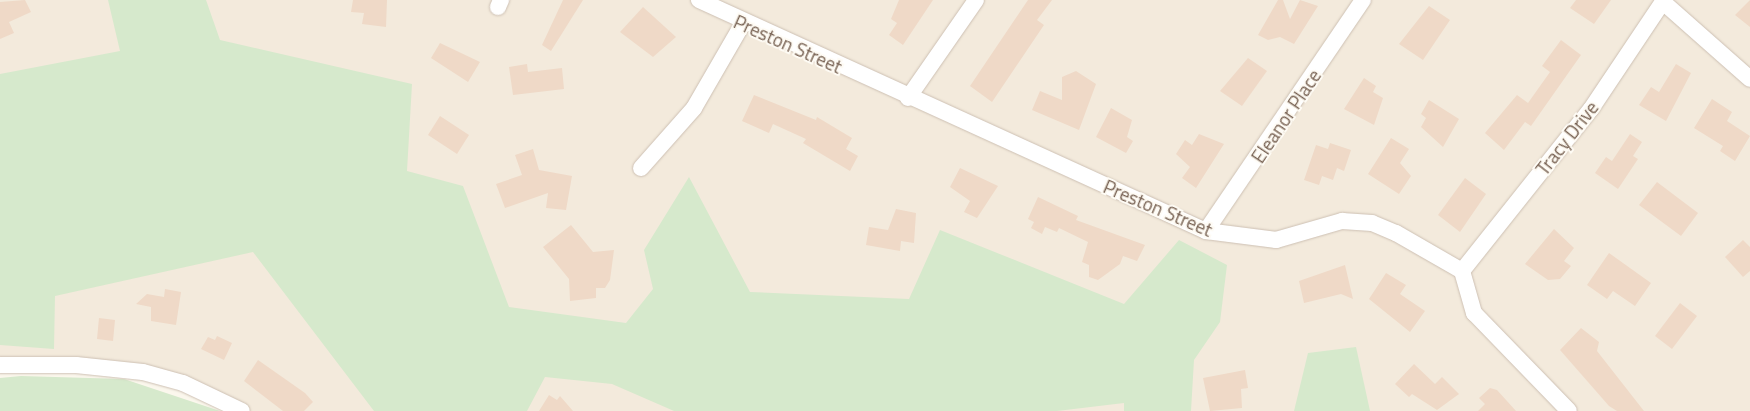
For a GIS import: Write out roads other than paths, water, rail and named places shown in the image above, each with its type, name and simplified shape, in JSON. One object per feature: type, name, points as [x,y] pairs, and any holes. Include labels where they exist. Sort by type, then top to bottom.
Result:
[{"type":"street","name":"Preston Street","points":[[699,0],[743,23],[1206,232],[1276,240],[1342,221],[1372,222],[1462,271]]},
{"type":"street","points":[[908,98],[976,0]]},
{"type":"street","name":"Eleanor Place","points":[[1206,232],[1362,0]]},
{"type":"street","points":[[1663,1],[1750,78]]},
{"type":"street","name":"Tracy Drive","points":[[1462,271],[1591,108],[1663,1]]},
{"type":"street","points":[[641,168],[694,108],[743,23]]},
{"type":"street","points":[[1462,271],[1474,313],[1568,411]]},
{"type":"street","points":[[0,365],[76,365],[143,372],[183,383],[242,411]]}]
